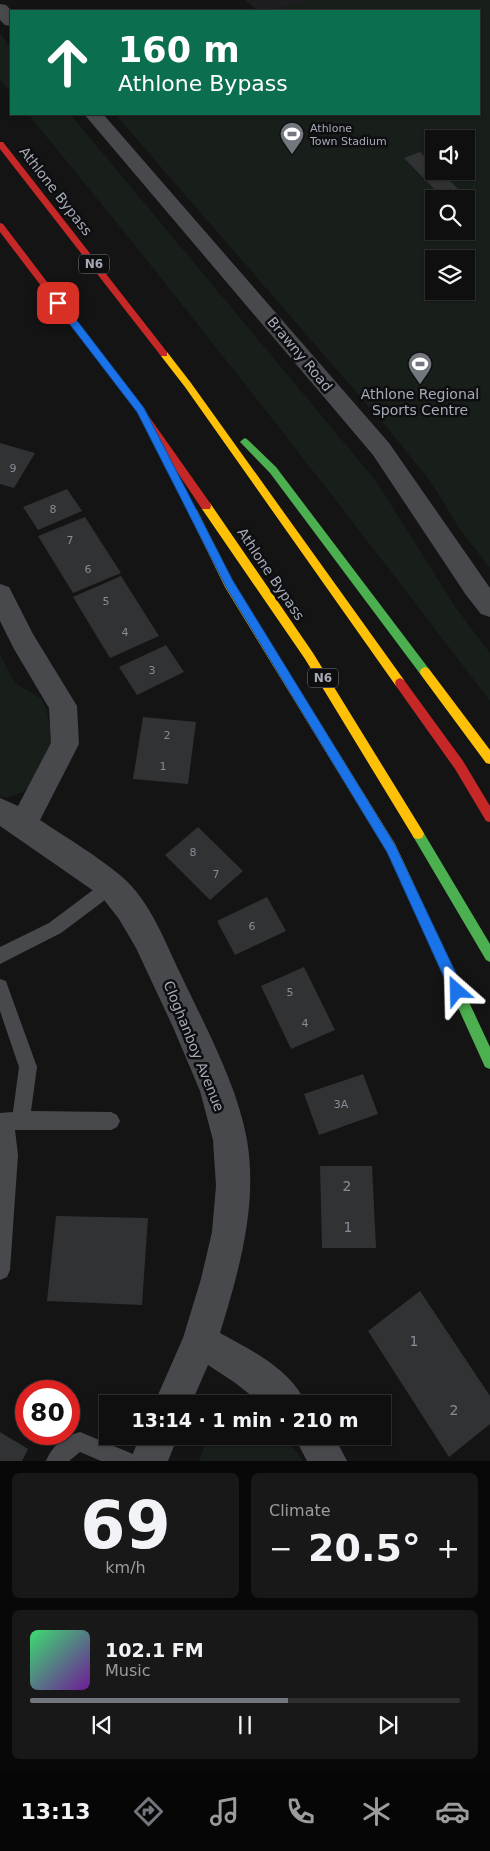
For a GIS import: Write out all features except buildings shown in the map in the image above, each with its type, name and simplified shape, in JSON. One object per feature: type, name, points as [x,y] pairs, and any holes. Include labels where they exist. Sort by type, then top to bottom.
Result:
[{"type":"highway","name":"Athlone Bypass","points":[[0,144],[188,384],[459,765],[490,817]]},
{"type":"highway","name":"Athlone Bypass","points":[[0,226],[140,410],[309,656],[457,897],[490,956]]},
{"type":"highway","name":"N6","points":[[188,384],[272,470],[490,759]]},
{"type":"highway","name":"N6","points":[[140,410],[229,584],[391,848],[490,1062]]},
{"type":"street","points":[[0,9],[10,20]]},
{"type":"street","name":"Brawny Road","points":[[94,115],[381,449],[403,477],[441,539],[490,607]]},
{"type":"street","points":[[0,594],[24,640],[63,706],[65,744],[11,818]]},
{"type":"street","name":"Cloghanboy Avenue","points":[[11,818],[110,886],[130,909],[164,973],[216,1090],[230,1140],[232,1186],[229,1232],[219,1279],[200,1341],[176,1395]]},
{"type":"street","points":[[200,1341],[280,1395]]},
{"type":"street","points":[[149,1461],[155,1445]]},
{"type":"street","points":[[318,1445],[328,1461]]},
{"type":"lane","points":[[0,956],[55,928],[110,886]]},
{"type":"lane","points":[[0,987],[28,1066],[8,1121],[9,1155],[0,1270]]},
{"type":"lane","points":[[8,1121],[111,1121]]},
{"type":"lane","points":[[56,1461],[60,1454],[73,1443],[80,1442],[126,1461]]},
{"type":"shaded area","points":[[245,0],[307,0],[272,10],[257,10]]},
{"type":"shaded area","points":[[307,0],[490,0],[490,568],[459,528],[431,482],[390,431],[116,115],[480,115],[480,10],[272,10]]},
{"type":"shaded area","points":[[0,34],[10,46],[10,92],[0,80]]},
{"type":"shaded area","points":[[29,115],[71,115],[376,481],[456,608],[490,653],[490,701],[262,405]]},
{"type":"shaded area","points":[[0,654],[15,683],[42,699],[47,712],[53,743],[29,786],[23,792],[5,798],[0,796]]},
{"type":"shaded area","points":[[205,1445],[291,1445],[303,1461],[199,1461]]},
{"type":"traffic: fast","points":[[245,442],[273,470],[425,672]]},
{"type":"traffic: fast","points":[[418,834],[490,956]]},
{"type":"traffic: fast","points":[[407,882],[490,1062]]},
{"type":"traffic: slow","points":[[164,354],[400,683]]},
{"type":"traffic: slow","points":[[206,506],[309,656],[418,834]]},
{"type":"traffic: slow","points":[[192,510],[229,584],[391,848],[407,882]]},
{"type":"traffic: slow","points":[[425,672],[490,759]]},
{"type":"traffic: jam","points":[[0,144],[164,354]]},
{"type":"traffic: jam","points":[[0,226],[140,410],[206,506]]},
{"type":"traffic: jam","points":[[400,683],[459,765],[490,817]]},
{"type":"place","name":"Athlone Town Stadium","points":[[292,155]]},
{"type":"place","name":"Athlone Regional Sports Centre","points":[[420,385]]},
{"type":"route","points":[[58,303],[140,410],[229,584],[391,848],[457,991]]}]
